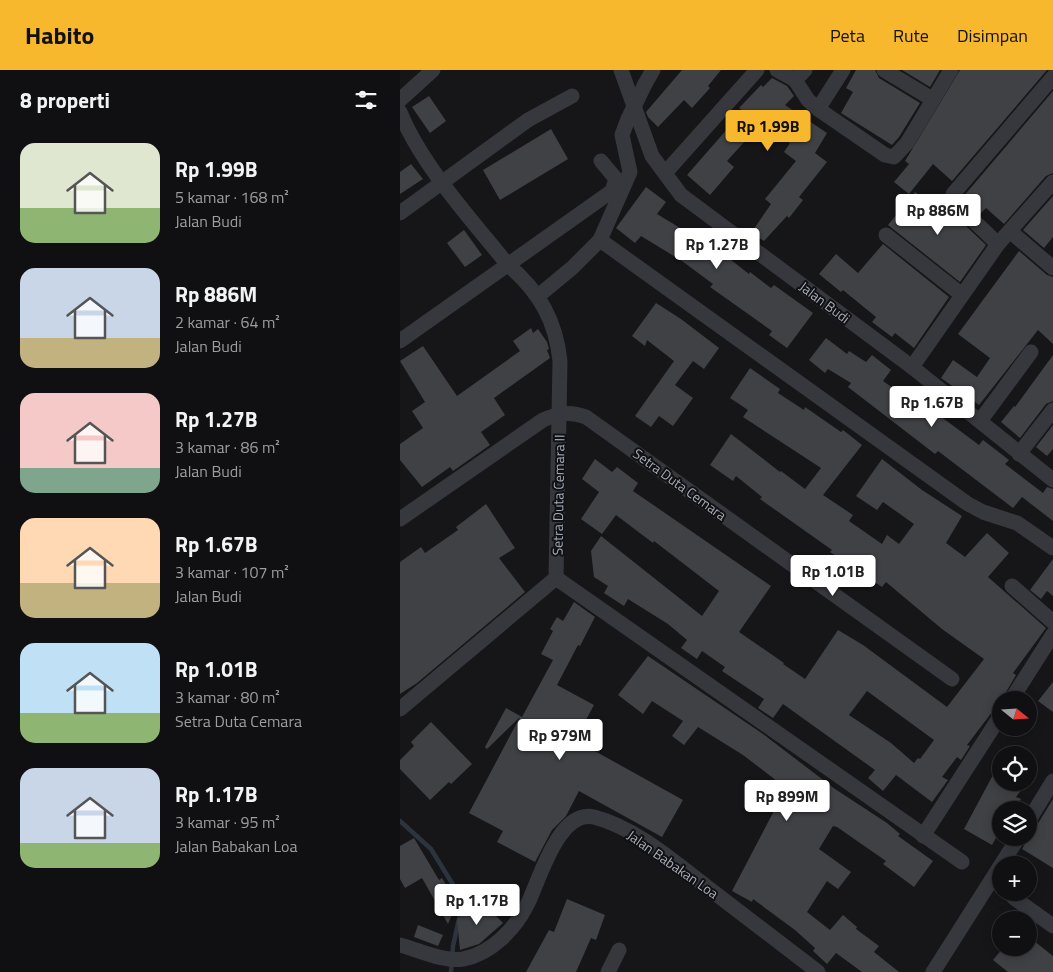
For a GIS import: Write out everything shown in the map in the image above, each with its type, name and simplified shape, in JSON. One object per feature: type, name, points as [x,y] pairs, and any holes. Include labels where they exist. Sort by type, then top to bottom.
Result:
[{"type":"street","points":[[400,100],[432,70]]},
{"type":"street","name":"Jalan Budi","points":[[621,70],[652,156],[666,172],[681,195],[912,367],[1053,480]]},
{"type":"street","points":[[538,296],[572,268],[600,240],[630,172],[622,135],[653,70]]},
{"type":"street","points":[[666,172],[757,70]]},
{"type":"street","points":[[777,70],[800,75],[808,100],[818,109],[885,155],[894,157],[907,143],[951,70]]},
{"type":"street","points":[[818,109],[843,70]]},
{"type":"street","points":[[884,70],[932,99]]},
{"type":"street","points":[[998,244],[954,202],[953,194],[1053,77]]},
{"type":"street","points":[[400,213],[441,181],[528,120],[572,96]]},
{"type":"street","name":"Setra Duta Cemara II","points":[[400,112],[441,181],[508,265],[521,276],[538,296],[558,336],[560,412],[556,578]]},
{"type":"street","points":[[400,341],[612,191],[616,179],[601,161]]},
{"type":"street","points":[[912,367],[998,244],[1011,232],[1053,182]]},
{"type":"street","points":[[1011,232],[1053,268]]},
{"type":"street","points":[[886,235],[962,295]]},
{"type":"street","points":[[600,240],[968,504],[983,512],[1017,523],[1053,548]]},
{"type":"street","points":[[980,422],[1031,352]]},
{"type":"street","points":[[1020,454],[1053,410]]},
{"type":"street","points":[[400,519],[543,420],[560,412]]},
{"type":"street","name":"Setra Duta Cemara","points":[[560,412],[586,417],[952,679]]},
{"type":"street","points":[[400,709],[556,578],[962,862]]},
{"type":"street","points":[[1012,586],[1053,622]]},
{"type":"street","points":[[1017,691],[1053,634]]},
{"type":"street","points":[[923,836],[992,729]]},
{"type":"street","points":[[1037,807],[1053,782]]},
{"type":"street","name":"Jalan Babakan Loa","points":[[400,945],[452,959],[464,958],[486,950],[503,938],[527,905],[548,857],[562,833],[577,820],[594,817],[627,831],[665,855],[818,972]]},
{"type":"street","points":[[933,972],[1013,846]]},
{"type":"street","points":[[1018,901],[1053,926]]},
{"type":"street","points":[[608,972],[620,950]]},
{"type":"building","points":[[682,70],[721,70],[708,86],[710,88],[692,108],[684,100],[658,127],[648,117],[646,112]]},
{"type":"building","points":[[856,70],[875,70],[879,78],[920,103],[892,145],[841,113],[853,92],[846,88]]},
{"type":"building","points":[[902,70],[940,70],[930,87]]},
{"type":"building","points":[[960,70],[1047,70],[952,181],[933,164],[909,194],[894,182],[909,164],[905,161]]},
{"type":"building","points":[[772,78],[787,86],[794,96],[785,105],[827,133],[815,153],[827,162],[799,197],[803,200],[789,218],[787,216],[764,241],[751,233],[771,204],[765,199],[796,161],[784,152],[790,143],[768,127],[762,134],[756,129],[727,161],[734,167],[710,195],[687,175],[743,111],[739,108],[761,85],[763,87]]},
{"type":"building","points":[[1053,91],[1053,173],[1046,176],[1004,224],[986,208],[980,214],[963,197]]},
{"type":"building","points":[[429,96],[446,121],[430,133],[412,107]]},
{"type":"building","points":[[551,129],[568,159],[500,200],[483,170]]},
{"type":"building","points":[[411,164],[423,179],[400,194],[400,172]]},
{"type":"building","points":[[646,187],[666,202],[657,214],[695,237],[698,234],[749,274],[750,272],[771,288],[774,285],[813,313],[787,348],[769,335],[772,331],[710,287],[713,284],[682,261],[641,236],[635,243],[616,228]]},
{"type":"building","points":[[915,192],[938,210],[945,202],[948,209],[986,245],[960,282],[888,225]]},
{"type":"building","points":[[1053,196],[1053,237],[1044,248],[1023,230]]},
{"type":"building","points":[[464,230],[482,255],[465,267],[447,243]]},
{"type":"building","points":[[883,244],[949,297],[914,348],[895,333],[892,337],[872,322],[876,317],[843,290],[841,292],[819,274],[836,254],[858,273]]},
{"type":"building","points":[[1019,251],[1047,275],[1053,277],[1053,344],[1038,330],[979,405],[941,378],[953,360],[977,377],[990,358],[958,334]]},
{"type":"building","points":[[656,303],[681,319],[719,348],[704,369],[693,361],[675,385],[693,398],[673,426],[659,416],[651,427],[635,416],[674,361],[647,340],[645,346],[632,336]]},
{"type":"building","points":[[531,328],[533,333],[538,329],[547,342],[550,358],[494,398],[505,415],[481,432],[490,445],[453,471],[450,467],[422,487],[400,460],[400,444],[423,428],[412,411],[425,402],[400,361],[423,346],[457,396],[520,351],[513,341]]},
{"type":"building","points":[[826,338],[847,354],[849,351],[866,362],[872,355],[891,370],[883,381],[917,405],[920,401],[979,445],[983,440],[1009,460],[1005,464],[1043,493],[1047,487],[1053,489],[1053,521],[1022,497],[1013,508],[938,451],[935,454],[848,387],[851,383],[828,369],[825,373],[809,360]]},
{"type":"building","points":[[1053,355],[1053,401],[1046,404],[1020,438],[1001,422],[1015,407]]},
{"type":"building","points":[[750,368],[780,389],[778,393],[804,410],[805,407],[841,432],[843,430],[862,445],[823,495],[853,515],[849,521],[882,544],[887,535],[899,544],[914,524],[883,502],[877,510],[856,496],[882,459],[922,490],[962,516],[946,543],[965,557],[987,533],[1009,553],[988,577],[1046,628],[1013,673],[1016,675],[1007,691],[992,691],[992,712],[967,745],[970,746],[961,760],[957,757],[942,777],[948,780],[932,802],[896,775],[883,791],[868,778],[875,770],[783,704],[773,718],[758,708],[764,699],[722,671],[725,667],[702,651],[697,659],[681,648],[687,640],[668,624],[628,599],[624,606],[604,593],[608,586],[594,577],[591,551],[601,536],[702,616],[719,591],[654,541],[653,543],[616,515],[602,534],[581,519],[599,492],[582,479],[595,459],[612,472],[617,467],[638,483],[633,491],[771,586],[739,632],[783,664],[805,679],[838,630],[863,645],[947,707],[984,659],[942,629],[886,582],[882,587],[830,552],[832,550],[760,499],[762,497],[736,476],[733,481],[710,465],[731,434],[805,489],[821,468],[743,417],[748,410],[730,398]],"holes":[[[867,691],[934,740],[920,759],[918,758],[914,763],[891,743],[849,715]]]},
{"type":"building","points":[[1053,425],[1053,449],[1047,456],[1036,447]]},
{"type":"building","points":[[486,504],[515,548],[499,558],[525,592],[417,683],[400,694],[400,562],[421,547],[425,553],[458,530],[456,527]]},
{"type":"building","points":[[1053,559],[1053,596],[1047,591],[1041,599],[1030,590]]},
{"type":"building","points":[[574,602],[595,617],[557,685],[594,705],[575,740],[683,800],[662,837],[579,791],[566,816],[552,830],[535,862],[497,842],[503,831],[469,813],[520,717],[487,749],[485,747],[506,708],[522,717],[553,660],[541,654],[553,631],[550,629],[557,617],[563,621]]},
{"type":"building","points":[[648,656],[763,734],[835,789],[887,823],[900,834],[898,836],[933,861],[914,887],[883,864],[886,861],[837,827],[833,826],[819,849],[851,872],[838,889],[827,881],[807,912],[830,930],[843,915],[857,927],[856,929],[879,946],[874,952],[899,972],[862,972],[836,953],[827,964],[813,951],[815,948],[795,930],[753,899],[752,902],[732,891],[786,788],[743,755],[698,727],[684,745],[672,736],[683,721],[652,701],[643,714],[618,695]]},
{"type":"building","points":[[1053,682],[1053,712],[1038,701]]},
{"type":"building","points":[[431,722],[472,764],[451,784],[449,782],[430,800],[400,769],[400,760],[414,746],[411,742]]},
{"type":"building","points":[[992,777],[992,791],[1020,791],[1016,797],[1021,799],[1020,801],[992,801],[992,845],[964,829]]},
{"type":"building","points":[[1053,799],[1053,868],[1037,858],[1037,856],[1033,856],[1022,849],[1024,846],[1037,846],[1037,825]]},
{"type":"building","points":[[414,838],[439,880],[442,878],[457,903],[448,924],[422,878],[405,888],[400,879],[400,846]]},
{"type":"building","points":[[567,899],[605,915],[596,940],[591,938],[576,972],[526,972],[549,930],[554,932]]},
{"type":"building","points":[[482,902],[503,923],[479,944],[460,950],[457,919]]},
{"type":"building","points":[[418,925],[443,935],[438,946],[414,937]]},
{"type":"building","points":[[1037,943],[1053,956],[1053,972],[1008,972],[993,960],[996,956],[1037,956]]},
{"type":"waterway","points":[[400,821],[431,849],[463,901],[453,946],[451,972]]}]
